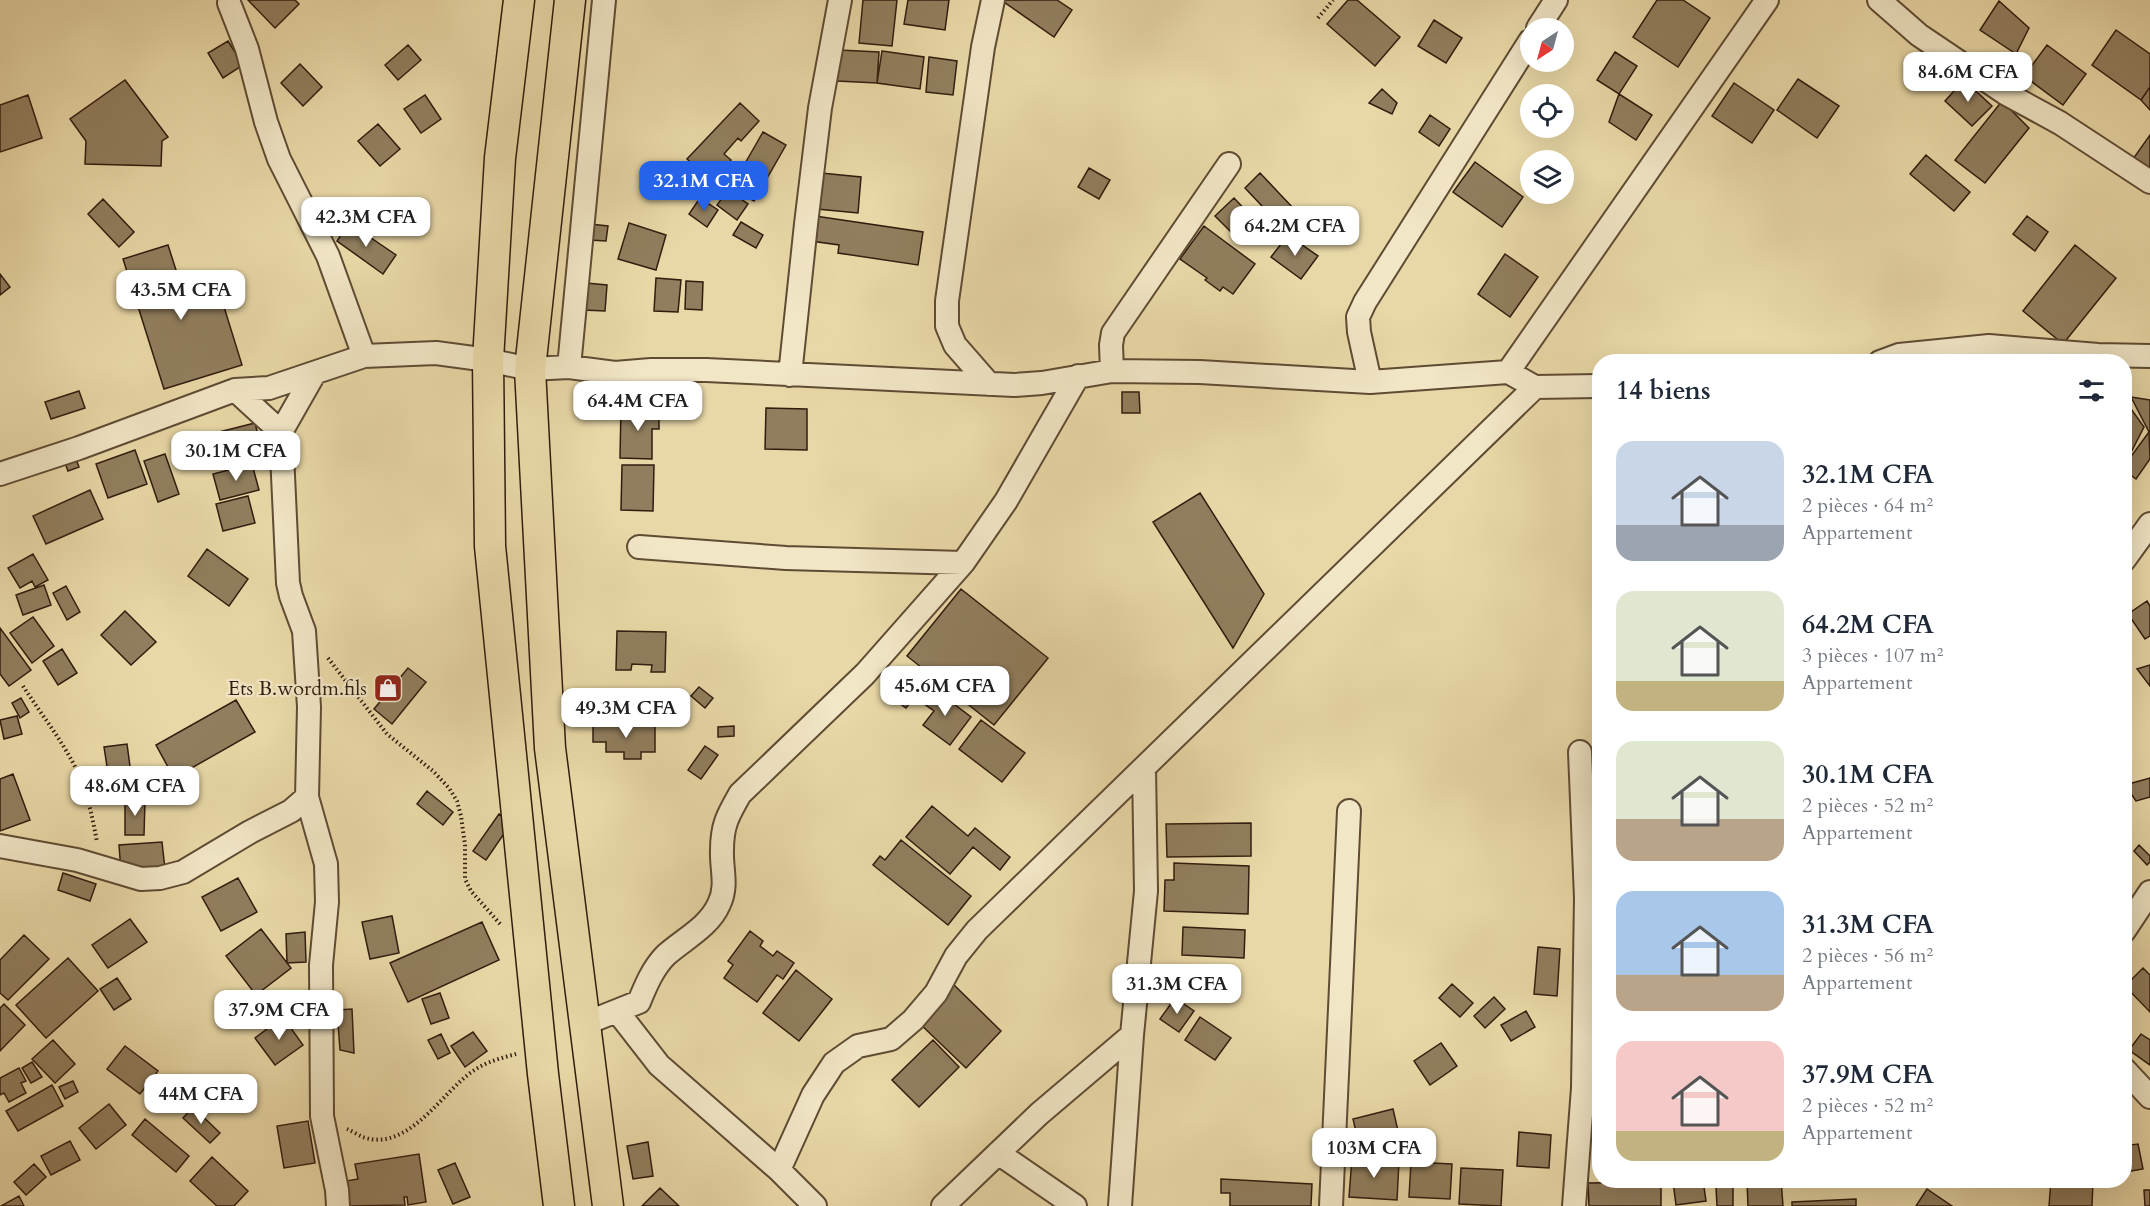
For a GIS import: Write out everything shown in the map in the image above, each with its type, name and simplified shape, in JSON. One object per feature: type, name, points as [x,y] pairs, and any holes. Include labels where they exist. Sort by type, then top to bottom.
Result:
[{"type":"main road","points":[[519,0],[500,158],[488,360],[490,546],[540,1045],[559,1206]]},
{"type":"main road","points":[[570,0],[531,369],[550,748],[608,1206]]},
{"type":"street","points":[[569,367],[604,0]]},
{"type":"street","points":[[790,375],[820,108],[840,0]]},
{"type":"street","points":[[989,384],[955,345],[947,326],[947,301],[982,59],[993,0]]},
{"type":"street","points":[[1544,18],[1556,0]]},
{"type":"street","points":[[1508,372],[1767,0]]},
{"type":"street","points":[[1879,0],[1919,35],[2005,93],[2060,123],[2150,183]]},
{"type":"street","points":[[229,3],[246,49],[266,122],[279,159],[328,256],[364,356]]},
{"type":"street","points":[[1370,382],[1358,317],[1365,302],[1520,57]]},
{"type":"street","points":[[1112,371],[1113,333],[1229,164]]},
{"type":"street","points":[[1909,354],[1989,346],[2086,354]]},
{"type":"street","points":[[0,474],[235,390],[269,388],[364,356],[436,353],[531,369],[569,367],[615,373],[651,370],[706,370],[1014,385],[1112,371],[1200,372],[1370,382],[1508,372],[1535,387],[1592,386]]},
{"type":"street","points":[[2132,356],[2150,356]]},
{"type":"street","points":[[314,374],[281,432],[288,583],[304,631],[309,707],[307,797],[326,864],[327,902],[321,965],[322,1116],[337,1190],[338,1206]]},
{"type":"street","points":[[584,1024],[639,1002],[648,979],[665,956],[703,925],[719,904],[725,879],[722,850],[725,819],[740,794],[865,674],[963,563],[1006,501],[1078,376]]},
{"type":"street","points":[[779,1170],[813,1095],[834,1064],[858,1046],[891,1039],[913,1020],[936,993],[956,956],[977,930],[1535,387]]},
{"type":"street","points":[[235,390],[281,432]]},
{"type":"street","points":[[2132,549],[2150,524]]},
{"type":"street","points":[[639,547],[786,558],[963,563]]},
{"type":"street","points":[[1574,1206],[1591,1088],[1592,898],[1580,752]]},
{"type":"street","points":[[1120,1206],[1132,1035],[1146,891],[1144,768]]},
{"type":"street","points":[[0,846],[77,860],[141,879],[159,878],[183,872],[250,832],[291,811],[307,797]]},
{"type":"street","points":[[1330,1206],[1349,811]]},
{"type":"street","points":[[2132,919],[2150,892]]},
{"type":"street","points":[[617,1011],[659,1065],[779,1170],[815,1206]]},
{"type":"street","points":[[943,1206],[1039,1114],[1132,1035]]},
{"type":"street","points":[[2132,1082],[2140,1095]]},
{"type":"street","points":[[998,1153],[1075,1206]]},
{"type":"path","points":[[1318,18],[1333,0]]},
{"type":"path","points":[[304,631],[341,673],[387,734],[434,771],[449,788],[457,801],[461,816],[465,845],[465,879],[471,891],[499,923],[531,951]]},
{"type":"path","points":[[23,686],[72,761],[81,779],[93,817],[102,867]]},
{"type":"path","points":[[322,1116],[365,1138],[386,1139],[403,1133],[427,1115],[473,1071],[489,1062],[540,1045]]},
{"type":"building","points":[[248,0],[295,0],[299,4],[275,28]]},
{"type":"building","points":[[863,0],[897,0],[892,46],[859,43]]},
{"type":"building","points":[[908,0],[949,0],[945,30],[904,24]]},
{"type":"building","points":[[1001,0],[1057,0],[1072,10],[1054,37]]},
{"type":"building","points":[[1348,0],[1357,0],[1400,37],[1375,66],[1327,24]]},
{"type":"building","points":[[1657,0],[1683,0],[1710,18],[1678,67],[1633,37]]},
{"type":"building","points":[[1999,1],[2029,28],[2016,54],[1980,30]]},
{"type":"building","points":[[1434,20],[1462,38],[1446,63],[1418,46]]},
{"type":"building","points":[[2116,30],[2150,54],[2150,87],[2141,100],[2092,65]]},
{"type":"building","points":[[228,41],[243,65],[223,78],[208,53]]},
{"type":"building","points":[[408,45],[421,60],[398,80],[385,65]]},
{"type":"building","points":[[2047,45],[2086,74],[2063,105],[2024,76]]},
{"type":"building","points":[[839,50],[879,52],[877,83],[837,81]]},
{"type":"building","points":[[882,51],[924,57],[920,89],[877,83]]},
{"type":"building","points":[[1615,52],[1637,66],[1619,94],[1597,80]]},
{"type":"building","points":[[929,57],[957,61],[953,95],[926,92]]},
{"type":"building","points":[[300,64],[322,87],[303,106],[281,83]]},
{"type":"building","points":[[1798,79],[1839,106],[1817,138],[1777,110]]},
{"type":"building","points":[[125,80],[168,137],[162,141],[161,166],[85,164],[86,141],[70,119]]},
{"type":"building","points":[[1964,80],[1992,106],[1972,126],[1945,101]]},
{"type":"building","points":[[1734,83],[1774,110],[1752,143],[1712,116]]},
{"type":"building","points":[[2150,87],[2150,110],[2141,100]]},
{"type":"building","points":[[1382,89],[1397,103],[1392,114],[1369,103]]},
{"type":"building","points":[[1619,94],[1652,115],[1636,140],[1609,122]]},
{"type":"building","points":[[28,95],[42,138],[0,152],[0,105]]},
{"type":"building","points":[[425,95],[441,119],[421,133],[404,109]]},
{"type":"building","points":[[2002,101],[2029,128],[1985,183],[1955,160]]},
{"type":"building","points":[[740,103],[759,121],[741,141],[738,138],[724,154],[731,160],[720,173],[712,166],[704,174],[687,159]]},
{"type":"building","points":[[1430,115],[1450,129],[1439,146],[1419,132]]},
{"type":"building","points":[[378,124],[400,149],[380,166],[358,141]]},
{"type":"building","points":[[763,132],[786,145],[754,201],[731,188]]},
{"type":"building","points":[[2150,135],[2150,171],[2133,159]]},
{"type":"building","points":[[1926,155],[1970,192],[1954,211],[1910,174]]},
{"type":"building","points":[[1475,162],[1520,195],[1520,201],[1502,227],[1453,192]]},
{"type":"building","points":[[1089,168],[1110,180],[1099,199],[1078,187]]},
{"type":"building","points":[[821,173],[861,177],[858,213],[817,209]]},
{"type":"building","points":[[1260,173],[1294,209],[1279,224],[1245,188]]},
{"type":"building","points":[[728,190],[748,204],[737,220],[717,205]]},
{"type":"building","points":[[700,198],[718,210],[707,227],[689,214]]},
{"type":"building","points":[[1234,198],[1251,216],[1233,234],[1215,216]]},
{"type":"building","points":[[103,199],[134,232],[119,247],[88,214]]},
{"type":"building","points":[[815,216],[923,232],[918,265],[838,253],[839,245],[811,241]]},
{"type":"building","points":[[2027,216],[2048,232],[2035,251],[2013,234]]},
{"type":"building","points":[[741,222],[763,235],[756,248],[733,235]]},
{"type":"building","points":[[349,223],[396,255],[383,274],[337,241]]},
{"type":"building","points":[[629,223],[666,235],[656,270],[618,259]]},
{"type":"building","points":[[590,224],[608,226],[606,241],[589,240]]},
{"type":"building","points":[[1204,226],[1255,264],[1233,294],[1223,287],[1220,291],[1205,280],[1207,278],[1180,259]]},
{"type":"building","points":[[1288,235],[1318,256],[1301,279],[1271,257]]},
{"type":"building","points":[[168,245],[183,292],[216,281],[242,365],[164,389],[123,259]]},
{"type":"building","points":[[2075,245],[2116,278],[2063,344],[2023,311]]},
{"type":"building","points":[[1505,254],[1538,277],[1510,317],[1478,294]]},
{"type":"building","points":[[0,274],[10,287],[0,295]]},
{"type":"building","points":[[656,278],[681,280],[678,312],[654,311]]},
{"type":"building","points":[[686,281],[703,282],[702,310],[685,309]]},
{"type":"building","points":[[586,283],[607,285],[605,311],[584,310]]},
{"type":"building","points":[[79,391],[85,408],[51,419],[45,402]]},
{"type":"building","points":[[1122,392],[1139,392],[1140,413],[1122,413]]},
{"type":"building","points":[[2132,397],[2150,400],[2149,432],[2132,399]]},
{"type":"building","points":[[621,407],[659,408],[659,429],[652,429],[652,459],[620,458]]},
{"type":"building","points":[[766,408],[807,409],[807,450],[765,449]]},
{"type":"building","points":[[2132,410],[2144,427],[2132,450]]},
{"type":"building","points":[[255,423],[263,455],[211,468],[203,436]]},
{"type":"building","points":[[2149,432],[2150,459],[2136,479],[2132,476],[2132,455]]},
{"type":"building","points":[[135,450],[147,484],[108,498],[96,464]]},
{"type":"building","points":[[165,454],[179,494],[158,502],[144,461]]},
{"type":"building","points":[[76,459],[79,467],[68,471],[65,463]]},
{"type":"building","points":[[252,464],[259,490],[220,500],[213,474]]},
{"type":"building","points":[[622,465],[654,465],[653,511],[621,510]]},
{"type":"building","points":[[90,490],[103,519],[46,544],[33,516]]},
{"type":"building","points":[[1200,493],[1264,594],[1233,648],[1153,522]]},
{"type":"building","points":[[248,496],[255,523],[223,531],[216,504]]},
{"type":"building","points":[[207,549],[248,579],[229,606],[188,576]]},
{"type":"building","points":[[33,554],[48,580],[35,587],[32,581],[20,588],[8,568]]},
{"type":"building","points":[[44,585],[51,605],[23,615],[16,595]]},
{"type":"building","points":[[66,586],[80,612],[67,620],[53,593]]},
{"type":"building","points":[[961,589],[1048,658],[994,725],[907,656]]},
{"type":"building","points":[[2147,601],[2150,606],[2150,636],[2145,639],[2132,620],[2132,611]]},
{"type":"building","points":[[125,611],[156,642],[131,665],[101,635]]},
{"type":"building","points":[[33,617],[54,646],[32,663],[10,633]]},
{"type":"building","points":[[0,628],[31,670],[9,686],[0,674]]},
{"type":"building","points":[[617,631],[666,632],[665,672],[651,672],[652,665],[632,664],[631,670],[616,670]]},
{"type":"building","points":[[62,649],[77,673],[58,685],[43,661]]},
{"type":"building","points":[[2150,665],[2150,686],[2137,669]]},
{"type":"building","points":[[408,668],[426,682],[392,724],[374,709]]},
{"type":"building","points":[[908,668],[926,682],[906,708],[888,695]]},
{"type":"building","points":[[699,687],[713,698],[705,708],[691,696]]},
{"type":"building","points":[[934,689],[971,717],[950,745],[923,725],[934,711],[923,703]]},
{"type":"building","points":[[21,698],[29,712],[20,718],[12,703]]},
{"type":"building","points":[[236,700],[255,732],[174,778],[156,745]]},
{"type":"building","points":[[17,716],[22,734],[4,739],[0,720]]},
{"type":"building","points":[[981,720],[1025,753],[1002,782],[959,749]]},
{"type":"building","points":[[593,724],[655,725],[655,752],[641,752],[641,759],[624,759],[624,752],[606,752],[606,742],[593,742]]},
{"type":"building","points":[[734,726],[734,736],[718,737],[718,727]]},
{"type":"building","points":[[127,744],[134,796],[112,799],[104,747]]},
{"type":"building","points":[[705,746],[718,755],[701,779],[688,770]]},
{"type":"building","points":[[13,774],[30,820],[0,831],[0,779]]},
{"type":"building","points":[[2150,778],[2150,797],[2136,801],[2132,795],[2132,783]]},
{"type":"building","points":[[427,791],[453,812],[443,825],[417,804]]},
{"type":"building","points":[[125,800],[145,800],[144,835],[125,835]]},
{"type":"building","points":[[932,806],[968,836],[975,828],[1010,857],[1000,870],[973,847],[950,874],[906,837]]},
{"type":"building","points":[[499,814],[512,822],[486,860],[473,851]]},
{"type":"building","points":[[1251,823],[1251,856],[1167,857],[1166,824]]},
{"type":"building","points":[[901,840],[971,896],[948,925],[873,865],[880,856],[885,860]]},
{"type":"building","points":[[162,842],[165,869],[121,872],[119,845]]},
{"type":"building","points":[[2139,845],[2150,856],[2150,862],[2147,865],[2134,851]]},
{"type":"building","points":[[1174,863],[1249,866],[1248,914],[1164,911],[1165,880],[1174,880]]},
{"type":"building","points":[[63,873],[96,884],[90,901],[58,890]]},
{"type":"building","points":[[238,878],[257,912],[221,931],[202,897]]},
{"type":"building","points":[[392,916],[399,953],[370,959],[362,922]]},
{"type":"building","points":[[130,919],[147,942],[108,968],[92,945]]},
{"type":"building","points":[[482,922],[499,960],[408,1002],[390,963]]},
{"type":"building","points":[[1183,927],[1245,930],[1244,958],[1182,955]]},
{"type":"building","points":[[261,929],[291,968],[256,995],[226,956]]},
{"type":"building","points":[[750,931],[763,941],[760,946],[773,956],[777,951],[794,963],[783,979],[777,975],[757,1002],[724,978],[733,965],[728,961]]},
{"type":"building","points":[[305,932],[306,962],[287,963],[286,934]]},
{"type":"building","points":[[24,935],[49,959],[8,1000],[0,993],[0,960]]},
{"type":"building","points":[[1538,947],[1560,949],[1557,996],[1534,994]]},
{"type":"building","points":[[68,958],[98,991],[46,1038],[16,1005]]},
{"type":"building","points":[[2143,968],[2150,975],[2150,1012],[2132,993],[2132,979]]},
{"type":"building","points":[[796,970],[832,999],[799,1041],[763,1013]]},
{"type":"building","points":[[117,978],[131,999],[114,1010],[100,989]]},
{"type":"building","points":[[952,983],[1001,1031],[966,1068],[916,1020]]},
{"type":"building","points":[[1452,984],[1473,1003],[1460,1017],[1439,998]]},
{"type":"building","points":[[440,993],[449,1018],[431,1024],[422,999]]},
{"type":"building","points":[[1494,997],[1505,1009],[1485,1028],[1474,1016]]},
{"type":"building","points":[[1175,998],[1194,1011],[1179,1032],[1160,1019]]},
{"type":"building","points":[[4,1004],[25,1025],[0,1051],[0,1008]]},
{"type":"building","points":[[352,1009],[354,1053],[340,1050],[337,1010]]},
{"type":"building","points":[[1526,1011],[1535,1027],[1511,1041],[1501,1025]]},
{"type":"building","points":[[283,1017],[303,1045],[275,1065],[255,1038]]},
{"type":"building","points":[[1200,1017],[1231,1038],[1215,1060],[1185,1040]]},
{"type":"building","points":[[473,1032],[487,1051],[465,1067],[451,1046]]},
{"type":"building","points":[[441,1034],[450,1053],[438,1059],[428,1040]]},
{"type":"building","points":[[2141,1034],[2150,1040],[2150,1065],[2132,1052],[2132,1046]]},
{"type":"building","points":[[53,1040],[75,1064],[55,1083],[32,1059]]},
{"type":"building","points":[[933,1040],[959,1067],[919,1107],[892,1080]]},
{"type":"building","points":[[1441,1043],[1457,1066],[1430,1085],[1414,1061]]},
{"type":"building","points":[[125,1046],[158,1071],[140,1094],[107,1069]]},
{"type":"building","points":[[32,1062],[42,1077],[31,1083],[22,1068]]},
{"type":"building","points":[[19,1068],[26,1081],[21,1083],[26,1093],[9,1102],[4,1093],[0,1095],[0,1078]]},
{"type":"building","points":[[73,1081],[78,1092],[65,1099],[59,1087]]},
{"type":"building","points":[[52,1085],[63,1106],[18,1131],[6,1111]]},
{"type":"building","points":[[109,1104],[126,1125],[96,1149],[79,1128]]},
{"type":"building","points":[[193,1107],[220,1133],[210,1143],[183,1118]]},
{"type":"building","points":[[1393,1109],[1398,1131],[1358,1140],[1353,1119]]},
{"type":"building","points":[[145,1119],[189,1156],[176,1172],[132,1135]]},
{"type":"building","points":[[308,1121],[315,1163],[284,1168],[277,1126]]},
{"type":"building","points":[[1519,1132],[1551,1135],[1549,1168],[1517,1166]]},
{"type":"building","points":[[70,1141],[80,1160],[51,1175],[41,1156]]},
{"type":"building","points":[[648,1142],[653,1176],[633,1179],[627,1146]]},
{"type":"building","points":[[2138,1144],[2143,1169],[2132,1171],[2132,1145]]},
{"type":"building","points":[[419,1154],[426,1202],[408,1205],[407,1197],[404,1197],[405,1205],[350,1206],[346,1181],[358,1179],[355,1164]]},
{"type":"building","points":[[212,1157],[248,1191],[234,1206],[217,1206],[190,1181]]},
{"type":"building","points":[[1352,1158],[1399,1161],[1397,1200],[1349,1197]]},
{"type":"building","points":[[1411,1162],[1452,1164],[1450,1199],[1409,1197]]},
{"type":"building","points":[[455,1163],[470,1197],[453,1204],[438,1170]]},
{"type":"building","points":[[34,1164],[46,1177],[26,1195],[14,1182]]},
{"type":"building","points":[[1461,1168],[1503,1170],[1501,1206],[1459,1204]]},
{"type":"building","points":[[1221,1179],[1312,1184],[1311,1206],[1230,1206],[1230,1193],[1221,1193]]},
{"type":"building","points":[[1588,1183],[1592,1183],[1592,1188],[1661,1188],[1661,1206],[1589,1206]]},
{"type":"building","points":[[660,1188],[679,1206],[642,1206]]},
{"type":"building","points":[[1674,1188],[1704,1188],[1706,1201],[1676,1205]]},
{"type":"building","points":[[1716,1188],[1733,1188],[1733,1206],[1717,1206]]},
{"type":"building","points":[[1747,1188],[1782,1188],[1783,1206],[1748,1206]]},
{"type":"building","points":[[2050,1188],[2093,1188],[2092,1206],[2049,1206]]},
{"type":"building","points":[[1927,1189],[1952,1206],[1916,1206]]},
{"type":"building","points":[[2144,1190],[2150,1190],[2150,1206],[2145,1206]]},
{"type":"building","points":[[19,1196],[24,1206],[1,1206]]},
{"type":"building","points":[[1856,1199],[1856,1206],[1792,1206],[1792,1202]]},
{"type":"place","name":"Ets B.wordm.fils","points":[[388,688]]}]
